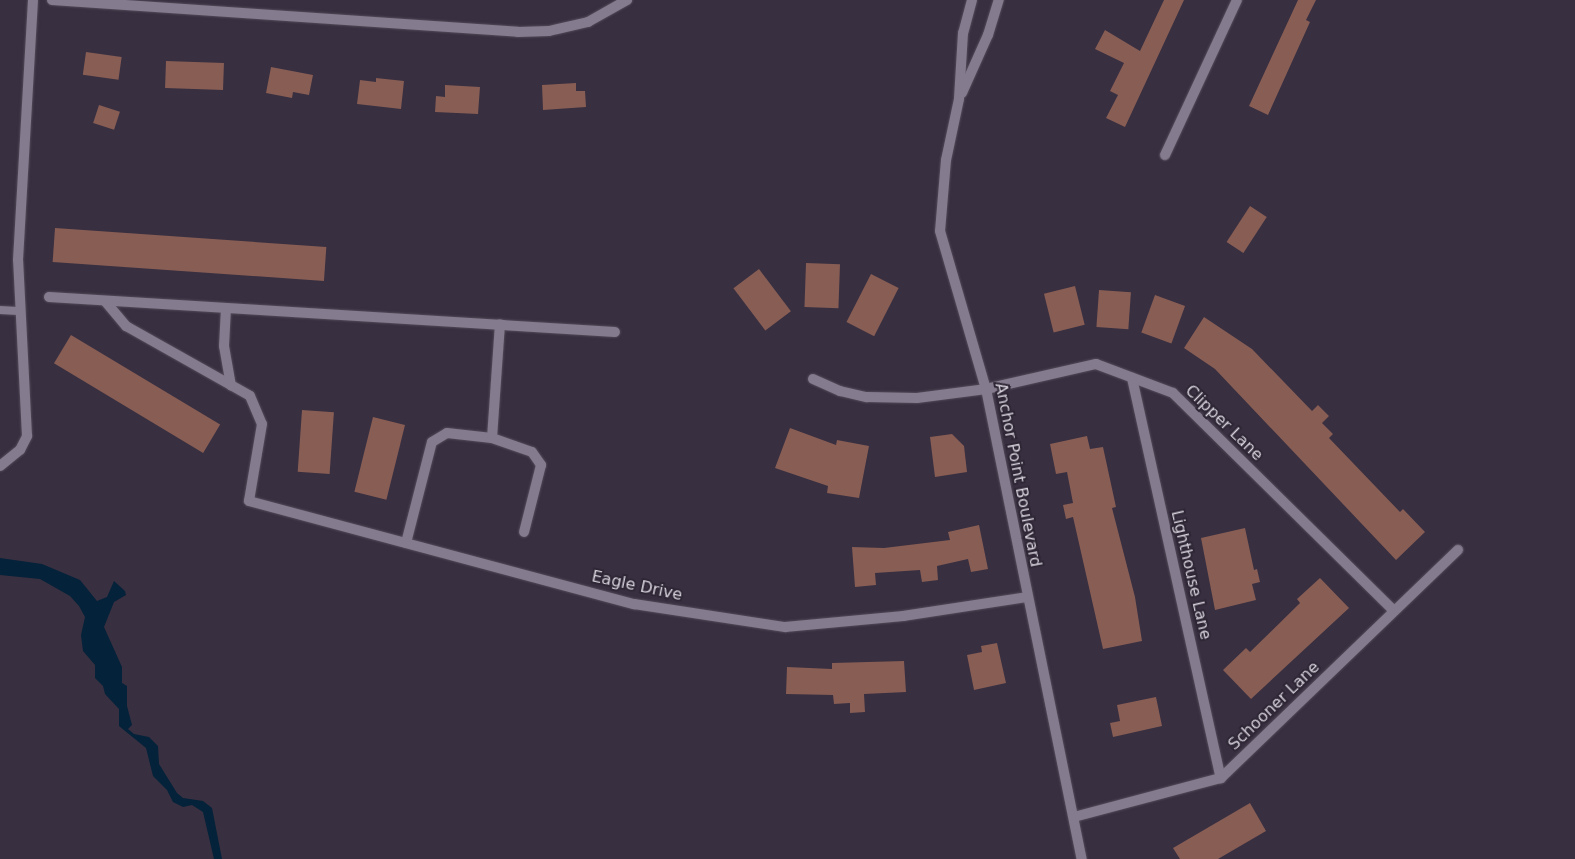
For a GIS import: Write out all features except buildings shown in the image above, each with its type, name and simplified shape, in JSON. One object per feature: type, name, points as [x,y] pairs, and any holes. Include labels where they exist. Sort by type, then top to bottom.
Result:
[{"type":"street","points":[[0,466],[20,450],[27,436],[18,310],[33,0]]},
{"type":"street","points":[[52,0],[518,32],[568,28],[614,10],[627,0]]},
{"type":"street","name":"Anchor Point Boulevard","points":[[972,0],[963,33],[959,99],[946,160],[940,231],[986,389],[1082,859]]},
{"type":"street","name":"Anchor Point Boulevard","points":[[959,99],[988,35],[999,0]]},
{"type":"street","points":[[1165,154],[1237,0]]},
{"type":"street","points":[[49,297],[615,332]]},
{"type":"street","points":[[105,301],[126,326],[231,385]]},
{"type":"street","points":[[226,308],[224,346],[231,385]]},
{"type":"street","points":[[492,438],[500,324]]},
{"type":"street","name":"Clipper Lane","points":[[813,379],[840,391],[867,397],[917,398],[986,389],[1096,364],[1173,393],[1394,611]]},
{"type":"street","name":"Lighthouse Lane","points":[[1132,378],[1221,778]]},
{"type":"street","name":"Eagle Drive","points":[[231,385],[250,396],[262,424],[249,500],[634,604],[785,627],[903,616],[1027,597]]},
{"type":"street","points":[[406,543],[432,442],[447,432],[492,438],[532,452],[541,465],[524,532]]},
{"type":"street","name":"Schooner Lane","points":[[1074,817],[1221,778],[1458,550]]},
{"type":"lane","points":[[0,310],[18,310]]},
{"type":"water","points":[[0,558],[42,564],[80,580],[97,601],[107,597],[114,581],[125,591],[126,595],[114,602],[104,627],[122,667],[122,683],[127,686],[127,706],[132,725],[128,729],[134,734],[149,737],[158,746],[159,764],[177,793],[183,798],[203,801],[212,808],[222,859],[214,859],[203,812],[192,805],[183,807],[173,802],[167,790],[153,776],[146,748],[119,726],[119,709],[105,694],[103,686],[95,678],[95,665],[83,651],[81,635],[85,617],[79,606],[70,596],[40,579],[0,575]]}]
